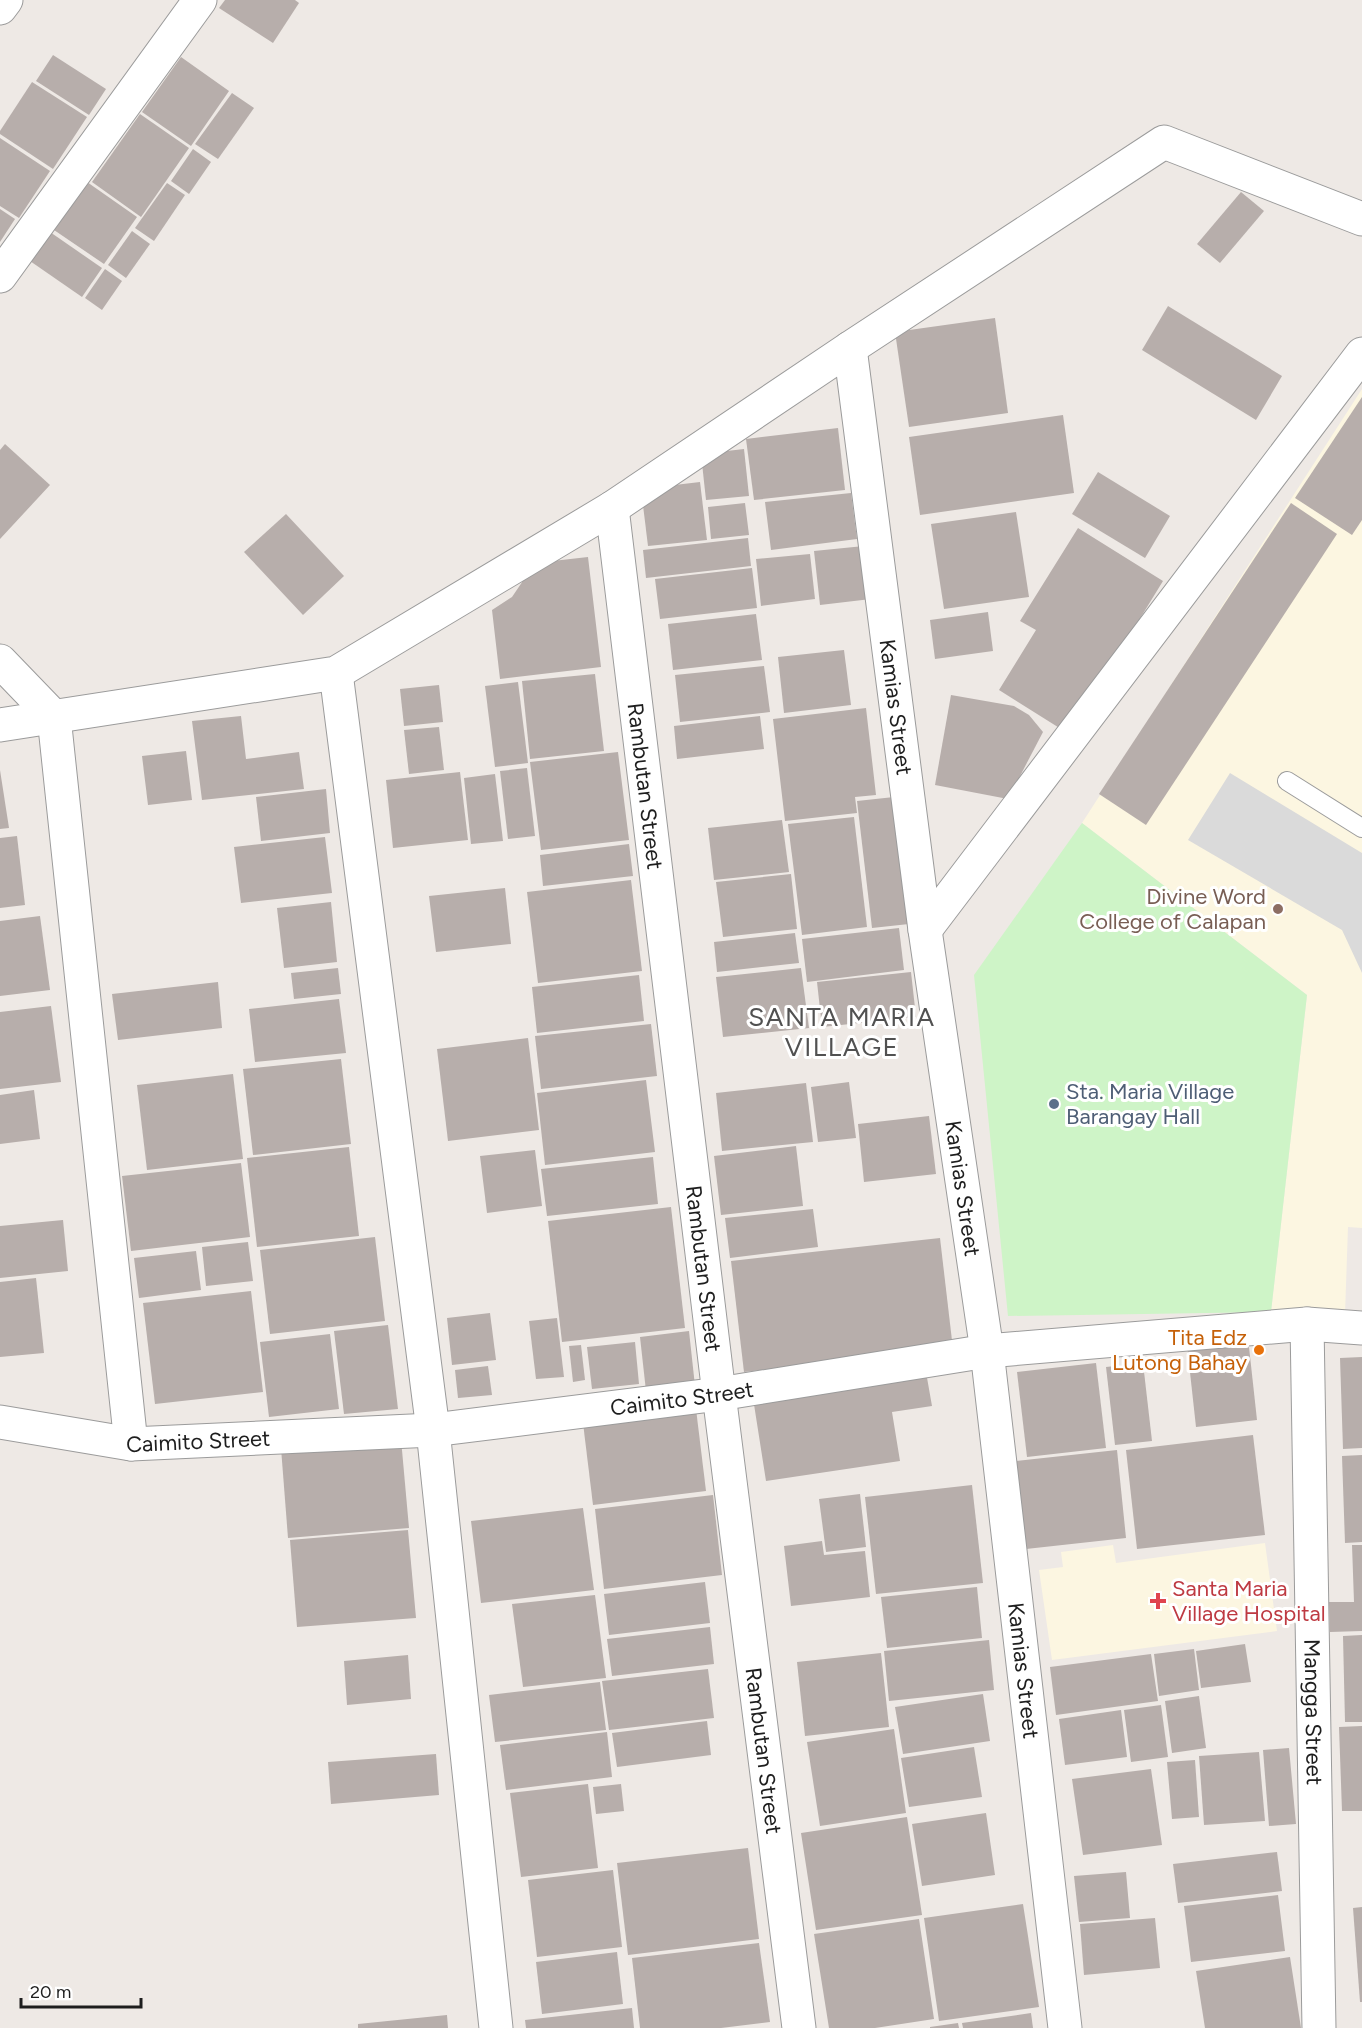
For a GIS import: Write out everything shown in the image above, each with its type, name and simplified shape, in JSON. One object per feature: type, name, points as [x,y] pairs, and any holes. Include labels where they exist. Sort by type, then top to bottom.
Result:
[{"type":"street","points":[[0,8],[6,0]]},
{"type":"street","points":[[0,276],[200,0]]},
{"type":"street","points":[[0,726],[336,674],[612,508],[850,348],[1164,142],[1362,219]]},
{"type":"street","name":"Kamias Street","points":[[850,348],[925,930],[987,1351],[1065,2028]]},
{"type":"street","points":[[925,930],[1362,354]]},
{"type":"street","name":"Rambutan Street","points":[[612,508],[719,1394],[799,2028]]},
{"type":"street","points":[[0,661],[54,717],[130,1444]]},
{"type":"street","points":[[336,674],[433,1430],[496,2028]]},
{"type":"street","name":"Caimito Street","points":[[0,1422],[130,1444],[433,1430],[719,1394],[987,1351],[1307,1323],[1362,1328]]},
{"type":"street","name":"Mangga Street","points":[[1307,1323],[1319,2028]]},
{"type":"lane","points":[[1287,781],[1362,828]]},
{"type":"shaded area","name":"Divine Word College of Calapan","points":[[1362,389],[1362,1228],[1348,1227],[1345,1314],[1271,1312],[1307,995],[1082,823]]},
{"type":"shaded area","points":[[1230,773],[1362,853],[1362,973],[1342,930],[1188,840]]},
{"type":"shaded area","name":"Santa Maria Village Hospital","points":[[1265,1543],[1277,1631],[1052,1660],[1039,1570],[1063,1567],[1061,1552],[1113,1545],[1116,1563]]},
{"type":"green space","points":[[1082,823],[1307,995],[1271,1312],[1008,1316],[974,975]]},
{"type":"building","points":[[225,0],[295,0],[299,3],[273,43],[219,8]]},
{"type":"building","points":[[53,55],[106,89],[89,115],[36,81]]},
{"type":"building","points":[[181,57],[229,91],[191,146],[142,112]]},
{"type":"building","points":[[32,82],[87,117],[53,169],[0,134]]},
{"type":"building","points":[[232,93],[254,108],[218,159],[195,144]]},
{"type":"building","points":[[140,114],[189,148],[141,217],[92,182]]},
{"type":"building","points":[[0,138],[50,171],[19,218],[0,206]]},
{"type":"building","points":[[193,149],[211,162],[189,194],[171,181]]},
{"type":"building","points":[[87,182],[137,217],[104,264],[54,230]]},
{"type":"building","points":[[167,183],[185,195],[154,241],[135,228]]},
{"type":"building","points":[[1241,192],[1264,211],[1220,263],[1197,244]]},
{"type":"building","points":[[0,209],[15,219],[0,242]]},
{"type":"building","points":[[132,231],[150,244],[126,278],[108,265]]},
{"type":"building","points":[[50,232],[102,268],[82,297],[30,261]]},
{"type":"building","points":[[105,269],[122,281],[102,310],[85,298]]},
{"type":"building","points":[[1168,306],[1282,376],[1256,420],[1142,350]]},
{"type":"building","points":[[995,318],[1008,413],[909,427],[895,332]]},
{"type":"building","points":[[1362,397],[1362,520],[1352,535],[1295,498]]},
{"type":"building","points":[[1063,415],[1074,493],[920,515],[909,437]]},
{"type":"building","points":[[838,428],[845,490],[754,500],[746,439]]},
{"type":"building","points":[[5,444],[50,485],[0,539],[0,450]]},
{"type":"building","points":[[744,449],[749,496],[706,500],[701,454]]},
{"type":"building","points":[[1098,472],[1170,516],[1145,558],[1072,514]]},
{"type":"building","points":[[700,482],[707,540],[648,546],[641,489]]},
{"type":"building","points":[[851,493],[857,539],[771,550],[765,502]]},
{"type":"building","points":[[745,503],[749,535],[711,539],[708,507]]},
{"type":"building","points":[[1291,503],[1337,534],[1146,825],[1099,794]]},
{"type":"building","points":[[1016,512],[1029,597],[944,609],[931,524]]},
{"type":"building","points":[[286,514],[344,576],[303,615],[244,552]]},
{"type":"building","points":[[1078,528],[1163,581],[1069,734],[999,690],[1036,630],[1020,621]]},
{"type":"building","points":[[748,538],[751,566],[646,578],[643,550]]},
{"type":"building","points":[[864,546],[871,599],[820,605],[814,551]]},
{"type":"building","points":[[810,554],[815,599],[761,606],[756,559]]},
{"type":"building","points":[[588,557],[601,667],[500,679],[492,610],[512,597],[535,563]]},
{"type":"building","points":[[752,568],[757,608],[660,619],[655,579]]},
{"type":"building","points":[[988,612],[993,651],[935,659],[930,620]]},
{"type":"building","points":[[756,614],[762,660],[673,670],[668,624]]},
{"type":"building","points":[[844,650],[851,705],[784,713],[778,657]]},
{"type":"building","points":[[764,666],[770,712],[680,722],[675,675]]},
{"type":"building","points":[[595,674],[604,751],[530,759],[522,681]]},
{"type":"building","points":[[518,682],[528,763],[495,767],[485,686]]},
{"type":"building","points":[[439,685],[443,722],[404,726],[400,689]]},
{"type":"building","points":[[951,695],[1014,706],[1029,715],[1043,732],[1008,799],[935,785]]},
{"type":"building","points":[[866,708],[876,795],[855,797],[857,813],[785,821],[773,719]]},
{"type":"building","points":[[241,716],[246,759],[299,752],[304,789],[202,800],[192,721]]},
{"type":"building","points":[[760,716],[764,749],[677,759],[674,726]]},
{"type":"building","points":[[439,727],[444,770],[409,774],[404,730]]},
{"type":"building","points":[[186,751],[192,800],[148,805],[142,756]]},
{"type":"building","points":[[618,752],[629,840],[541,850],[530,762]]},
{"type":"building","points":[[527,768],[535,836],[508,839],[500,771]]},
{"type":"building","points":[[0,770],[9,828],[0,829]]},
{"type":"building","points":[[460,772],[468,840],[393,848],[386,780]]},
{"type":"building","points":[[495,774],[503,841],[471,844],[464,778]]},
{"type":"building","points":[[326,789],[330,833],[261,841],[256,797]]},
{"type":"building","points":[[894,797],[909,924],[872,928],[857,801]]},
{"type":"building","points":[[854,817],[867,927],[802,935],[788,824]]},
{"type":"building","points":[[782,820],[789,872],[714,880],[708,828]]},
{"type":"building","points":[[17,836],[25,905],[0,908],[0,838]]},
{"type":"building","points":[[325,837],[332,893],[241,903],[234,847]]},
{"type":"building","points":[[629,844],[633,876],[543,886],[540,855]]},
{"type":"building","points":[[791,874],[797,929],[723,937],[716,882]]},
{"type":"building","points":[[631,880],[642,971],[538,983],[527,892]]},
{"type":"building","points":[[505,888],[511,944],[436,952],[429,896]]},
{"type":"building","points":[[331,902],[337,962],[284,968],[277,908]]},
{"type":"building","points":[[40,916],[50,990],[0,996],[0,921]]},
{"type":"building","points":[[899,928],[904,970],[807,982],[802,939]]},
{"type":"building","points":[[795,933],[799,963],[717,972],[714,942]]},
{"type":"building","points":[[338,968],[341,994],[294,999],[291,973]]},
{"type":"building","points":[[801,968],[809,1028],[723,1037],[716,977]]},
{"type":"building","points":[[911,972],[916,1017],[822,1027],[817,982]]},
{"type":"building","points":[[639,975],[644,1021],[537,1033],[532,987]]},
{"type":"building","points":[[218,982],[222,1028],[118,1040],[112,994]]},
{"type":"building","points":[[339,999],[346,1053],[255,1062],[249,1009]]},
{"type":"building","points":[[51,1006],[61,1082],[0,1089],[0,1012]]},
{"type":"building","points":[[651,1024],[657,1076],[541,1089],[535,1036]]},
{"type":"building","points":[[528,1038],[539,1130],[448,1141],[437,1049]]},
{"type":"building","points":[[341,1059],[351,1144],[253,1155],[243,1069]]},
{"type":"building","points":[[233,1074],[243,1159],[147,1170],[137,1085]]},
{"type":"building","points":[[646,1080],[655,1152],[545,1165],[537,1093]]},
{"type":"building","points":[[849,1082],[856,1138],[818,1142],[811,1087]]},
{"type":"building","points":[[806,1083],[813,1142],[722,1151],[716,1093]]},
{"type":"building","points":[[34,1090],[40,1139],[0,1144],[0,1095]]},
{"type":"building","points":[[929,1116],[936,1174],[864,1182],[858,1124]]},
{"type":"building","points":[[796,1146],[803,1206],[721,1215],[714,1156]]},
{"type":"building","points":[[349,1147],[359,1236],[257,1247],[247,1158]]},
{"type":"building","points":[[535,1150],[542,1206],[487,1213],[480,1156]]},
{"type":"building","points":[[653,1157],[658,1204],[547,1216],[541,1169]]},
{"type":"building","points":[[241,1163],[250,1237],[131,1251],[122,1176]]},
{"type":"building","points":[[671,1207],[685,1328],[562,1342],[548,1221]]},
{"type":"building","points":[[813,1209],[818,1247],[730,1258],[725,1218]]},
{"type":"building","points":[[63,1220],[68,1271],[0,1278],[0,1226]]},
{"type":"building","points":[[375,1237],[385,1321],[270,1334],[260,1250]]},
{"type":"building","points":[[940,1238],[953,1349],[744,1372],[731,1261]]},
{"type":"building","points":[[248,1242],[253,1281],[206,1286],[202,1247]]},
{"type":"building","points":[[196,1251],[201,1290],[139,1298],[134,1258]]},
{"type":"building","points":[[36,1278],[44,1353],[0,1357],[0,1282]]},
{"type":"building","points":[[251,1291],[263,1392],[155,1404],[143,1303]]},
{"type":"building","points":[[490,1313],[496,1360],[452,1365],[447,1318]]},
{"type":"building","points":[[557,1318],[564,1377],[536,1379],[529,1321]]},
{"type":"building","points":[[388,1325],[398,1409],[344,1414],[334,1331]]},
{"type":"building","points":[[689,1331],[695,1386],[646,1391],[640,1337]]},
{"type":"building","points":[[330,1334],[339,1409],[269,1417],[260,1342]]},
{"type":"building","points":[[1248,1338],[1257,1420],[1196,1427],[1187,1345]]},
{"type":"building","points":[[635,1342],[639,1384],[592,1389],[587,1347]]},
{"type":"building","points":[[581,1345],[585,1380],[573,1382],[569,1346]]},
{"type":"building","points":[[1362,1357],[1362,1448],[1343,1449],[1340,1358]]},
{"type":"building","points":[[1096,1363],[1106,1448],[1027,1457],[1017,1372]]},
{"type":"building","points":[[1143,1363],[1152,1441],[1115,1445],[1106,1367]]},
{"type":"building","points":[[488,1366],[492,1395],[458,1398],[455,1370]]},
{"type":"building","points":[[926,1372],[932,1406],[892,1412],[900,1461],[766,1481],[753,1398]]},
{"type":"building","points":[[696,1409],[706,1491],[593,1505],[583,1423]]},
{"type":"building","points":[[1253,1435],[1265,1535],[1137,1549],[1126,1450]]},
{"type":"building","points":[[401,1439],[409,1528],[288,1538],[281,1448]]},
{"type":"building","points":[[1117,1450],[1126,1538],[1026,1549],[1016,1461]]},
{"type":"building","points":[[1362,1455],[1362,1542],[1345,1543],[1342,1456]]},
{"type":"building","points":[[972,1485],[983,1583],[876,1594],[865,1497]]},
{"type":"building","points":[[860,1494],[866,1547],[826,1552],[819,1499]]},
{"type":"building","points":[[713,1495],[722,1575],[604,1589],[595,1509]]},
{"type":"building","points":[[583,1508],[594,1590],[481,1603],[471,1521]]},
{"type":"building","points":[[408,1530],[416,1618],[297,1627],[290,1540]]},
{"type":"building","points":[[822,1541],[824,1555],[865,1551],[870,1597],[791,1606],[784,1546]]},
{"type":"building","points":[[1352,1545],[1362,1545],[1362,1631],[1330,1632],[1329,1602],[1354,1602]]},
{"type":"building","points":[[705,1582],[710,1623],[609,1635],[604,1594]]},
{"type":"building","points":[[977,1587],[982,1638],[887,1648],[881,1597]]},
{"type":"building","points":[[595,1595],[606,1678],[523,1687],[512,1604]]},
{"type":"building","points":[[710,1627],[714,1664],[612,1676],[607,1639]]},
{"type":"building","points":[[1362,1635],[1362,1722],[1345,1722],[1343,1636]]},
{"type":"building","points":[[989,1640],[994,1690],[889,1701],[884,1651]]},
{"type":"building","points":[[1245,1644],[1251,1682],[1201,1688],[1196,1651]]},
{"type":"building","points":[[1194,1649],[1199,1690],[1159,1696],[1154,1654]]},
{"type":"building","points":[[881,1653],[889,1727],[805,1736],[797,1662]]},
{"type":"building","points":[[1151,1654],[1158,1701],[1056,1715],[1050,1667]]},
{"type":"building","points":[[408,1655],[411,1699],[347,1705],[344,1661]]},
{"type":"building","points":[[708,1669],[714,1718],[609,1730],[602,1681]]},
{"type":"building","points":[[600,1682],[606,1730],[495,1742],[489,1695]]},
{"type":"building","points":[[983,1694],[990,1741],[903,1754],[895,1707]]},
{"type":"building","points":[[1199,1696],[1206,1748],[1172,1753],[1165,1701]]},
{"type":"building","points":[[1161,1705],[1168,1757],[1131,1762],[1124,1710]]},
{"type":"building","points":[[1121,1710],[1127,1757],[1065,1765],[1059,1719]]},
{"type":"building","points":[[707,1721],[711,1755],[617,1767],[612,1733]]},
{"type":"building","points":[[1362,1726],[1362,1811],[1342,1811],[1339,1727]]},
{"type":"building","points":[[894,1729],[906,1813],[820,1826],[807,1742]]},
{"type":"building","points":[[607,1732],[612,1777],[506,1790],[500,1745]]},
{"type":"building","points":[[974,1747],[982,1797],[909,1807],[901,1758]]},
{"type":"building","points":[[1289,1748],[1296,1824],[1269,1826],[1263,1750]]},
{"type":"building","points":[[1259,1752],[1265,1821],[1204,1825],[1199,1756]]},
{"type":"building","points":[[436,1754],[439,1795],[331,1804],[328,1762]]},
{"type":"building","points":[[1195,1760],[1199,1817],[1172,1819],[1167,1762]]},
{"type":"building","points":[[1151,1769],[1162,1845],[1083,1855],[1072,1779]]},
{"type":"building","points":[[588,1784],[598,1868],[521,1877],[510,1793]]},
{"type":"building","points":[[621,1784],[624,1811],[596,1814],[593,1787]]},
{"type":"building","points":[[986,1813],[995,1875],[922,1886],[912,1824]]},
{"type":"building","points":[[907,1817],[922,1915],[816,1930],[801,1833]]},
{"type":"building","points":[[748,1848],[759,1939],[628,1955],[617,1863]]},
{"type":"building","points":[[1277,1852],[1282,1891],[1178,1903],[1173,1864]]},
{"type":"building","points":[[613,1870],[622,1947],[537,1957],[528,1880]]},
{"type":"building","points":[[1126,1872],[1130,1918],[1079,1922],[1074,1876]]},
{"type":"building","points":[[1278,1895],[1285,1951],[1191,1962],[1184,1906]]},
{"type":"building","points":[[1023,1904],[1039,2007],[939,2021],[924,1918]]},
{"type":"building","points":[[1362,1907],[1362,2002],[1360,2002],[1353,1908]]},
{"type":"building","points":[[1155,1918],[1160,1968],[1084,1975],[1080,1924]]},
{"type":"building","points":[[919,1919],[934,2019],[875,2028],[829,2028],[814,1934]]},
{"type":"building","points":[[759,1943],[770,2022],[721,2028],[640,2028],[632,1958]]},
{"type":"building","points":[[617,1952],[623,2004],[542,2014],[536,1962]]},
{"type":"building","points":[[1290,1957],[1301,2028],[1205,2028],[1196,1971]]},
{"type":"building","points":[[632,2008],[634,2028],[526,2028],[525,2020]]},
{"type":"building","points":[[1031,2013],[1033,2028],[963,2028],[962,2023]]},
{"type":"building","points":[[447,2015],[448,2028],[358,2028],[358,2024]]},
{"type":"building","points":[[958,2023],[959,2028],[930,2028],[930,2027]]},
{"type":"place","name":"Divine Word College of Calapan","points":[[1278,909]]},
{"type":"place","name":"Sta. Maria Village Barangay Hall","points":[[1054,1104]]},
{"type":"place","name":"Tita Edz Lutong Bahay","points":[[1259,1350]]},
{"type":"place","name":"Santa Maria Village Hospital","points":[[1158,1601]]},
{"type":"district","name":"SANTA MARIA VILLAGE","points":[[842,1032]]}]
